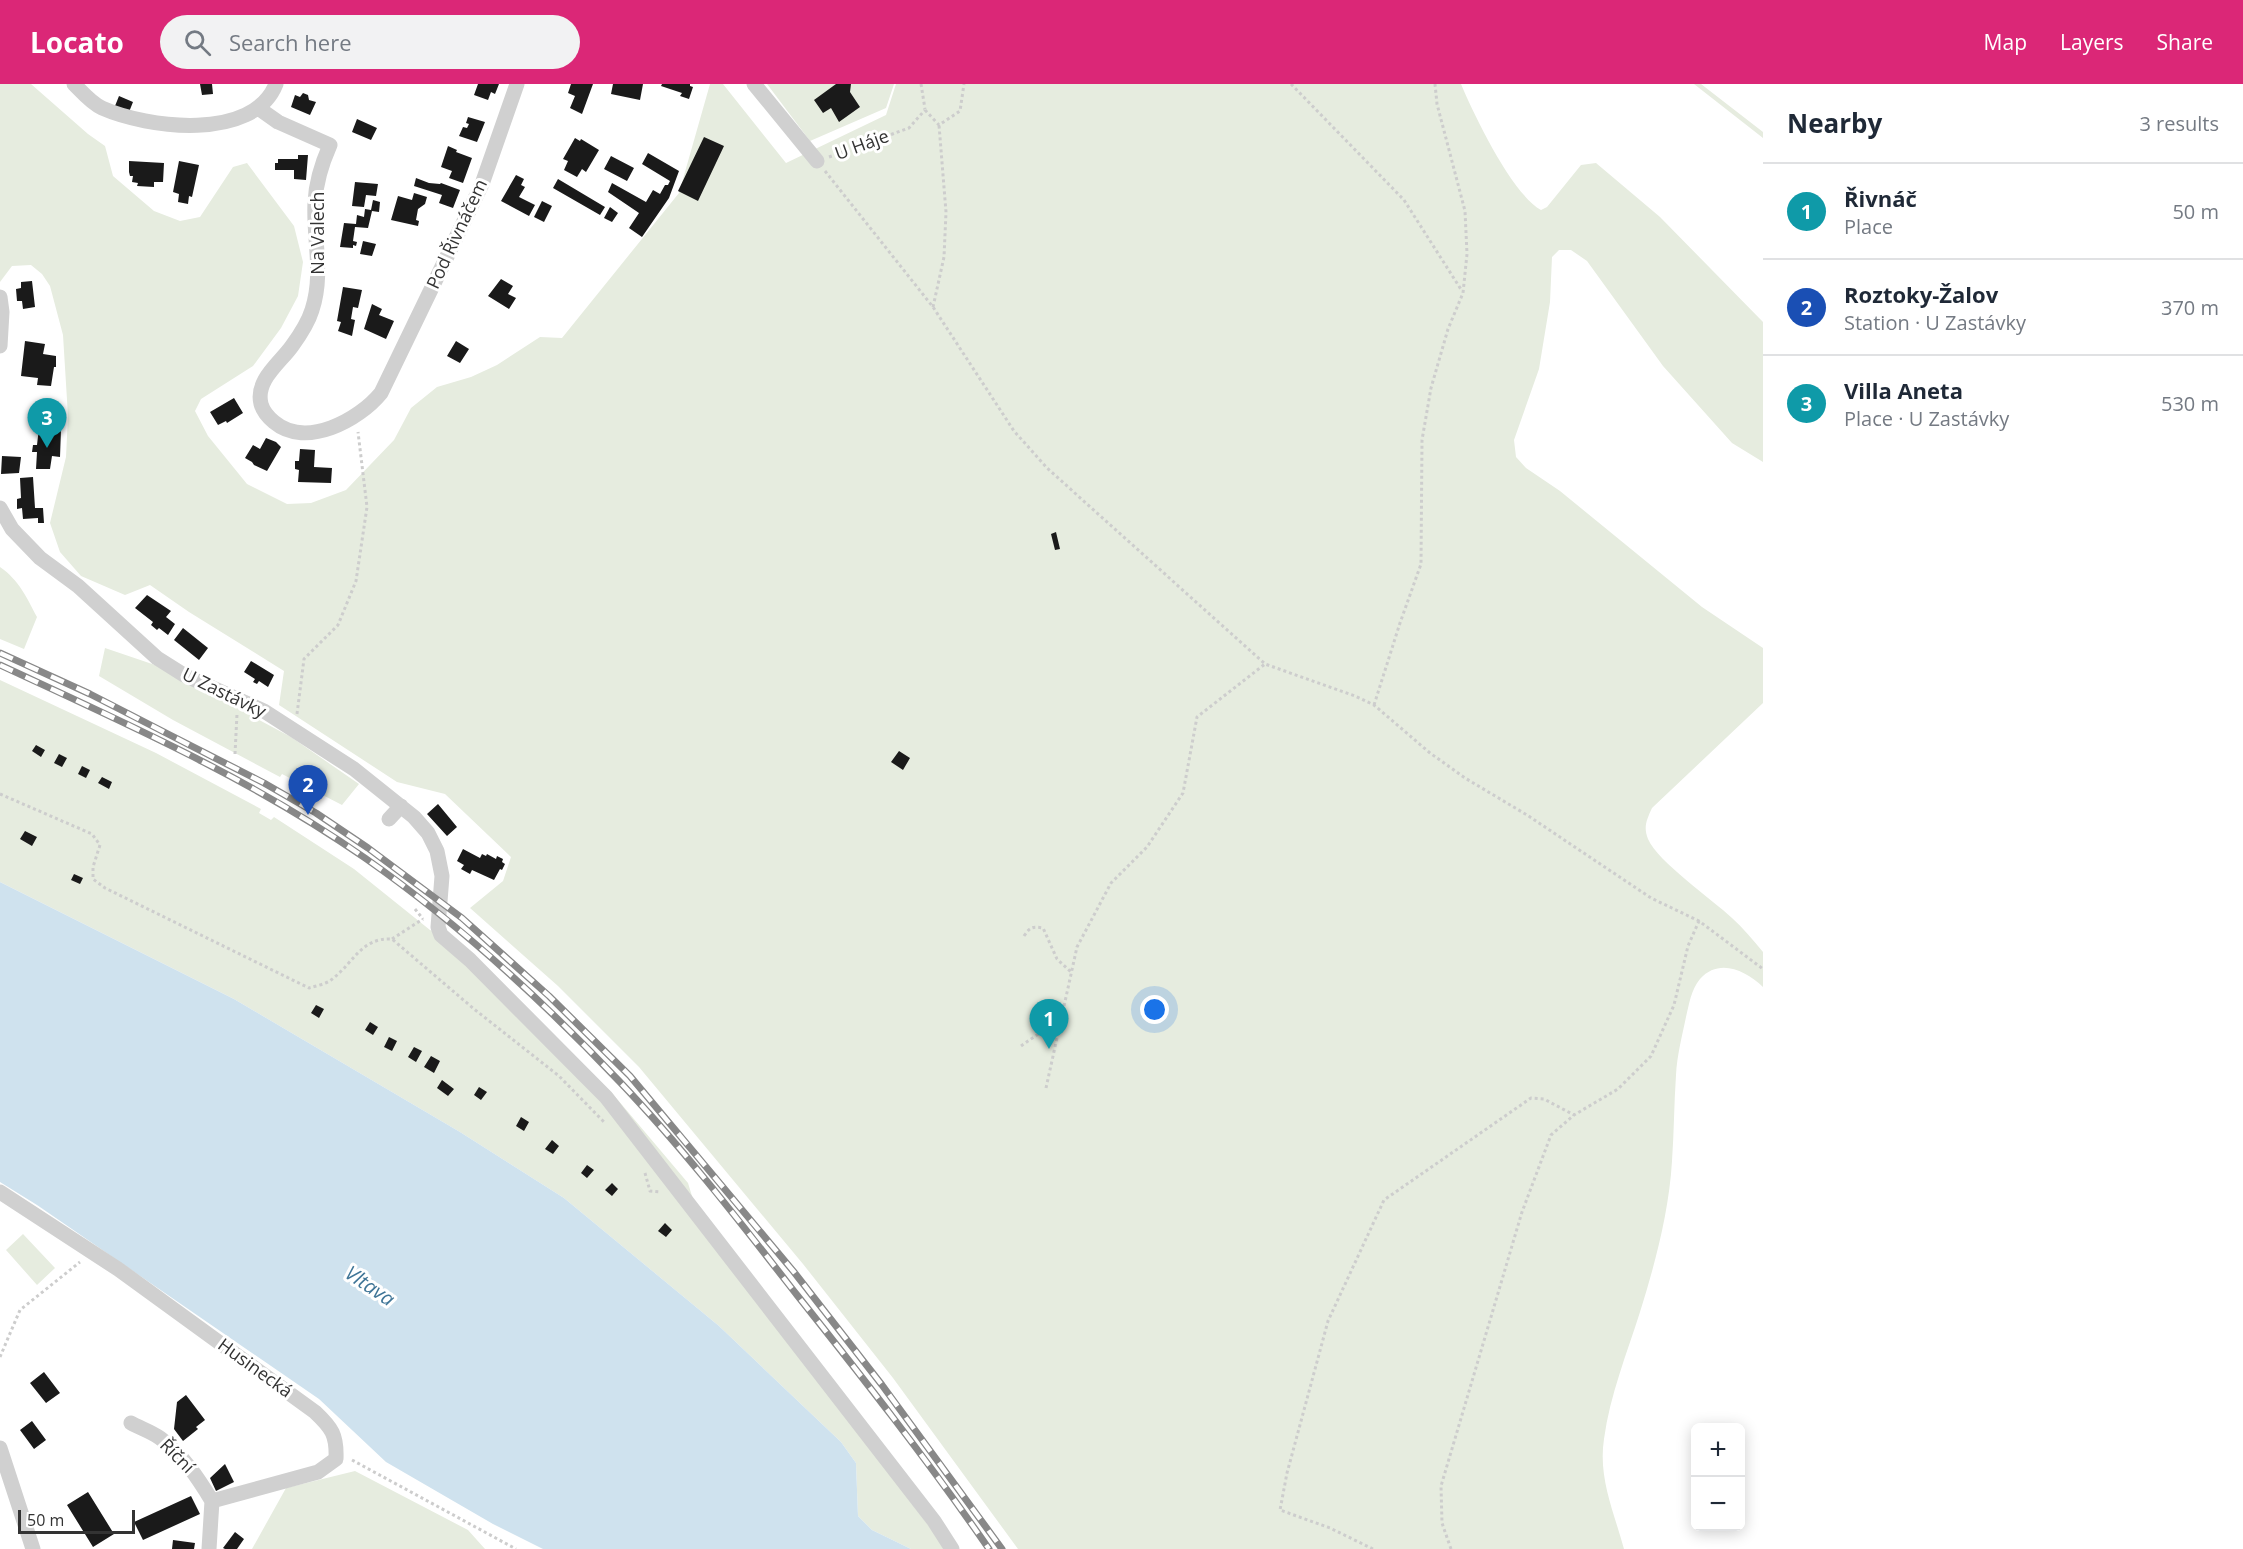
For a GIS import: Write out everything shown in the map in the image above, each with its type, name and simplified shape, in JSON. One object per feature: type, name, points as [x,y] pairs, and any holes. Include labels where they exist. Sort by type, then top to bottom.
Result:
[{"type":"street","points":[[74,84],[101,108],[136,119],[203,125],[222,123],[244,116],[258,108],[272,93],[276,84]]},
{"type":"street","name":"Pod Řivnáčem","points":[[388,381],[482,184],[517,84]]},
{"type":"street","name":"U Háje","points":[[754,84],[817,161]]},
{"type":"street","name":"Na Valech","points":[[258,108],[278,122],[330,145],[321,167],[315,203],[318,255],[317,293],[306,324],[292,347],[262,385],[261,403],[268,417],[279,426],[299,434],[321,431],[356,416],[374,401],[388,381]]},
{"type":"street","points":[[0,297],[2,312],[0,346]]},
{"type":"street","name":"U Zastávky","points":[[0,508],[12,529],[40,558],[78,586],[157,658],[184,675],[264,711],[354,769],[401,806],[428,833],[438,851],[442,876],[438,927],[441,935],[486,975],[606,1097],[934,1521],[952,1549]]},
{"type":"street","points":[[389,819],[401,806]]},
{"type":"street","name":"Husinecká","points":[[0,1192],[118,1269],[315,1412],[332,1427],[336,1452]]},
{"type":"street","name":"Říční","points":[[131,1423],[160,1438],[195,1472],[212,1501]]},
{"type":"street","points":[[0,1448],[33,1549]]},
{"type":"street","points":[[209,1549],[212,1501],[318,1472],[336,1459],[336,1452]]},
{"type":"path","points":[[921,84],[925,110],[939,125],[946,212],[945,257],[933,307]]},
{"type":"path","points":[[939,125],[960,111],[964,84]]},
{"type":"path","points":[[1291,84],[1404,201],[1463,292]]},
{"type":"path","points":[[1374,705],[1421,564],[1422,440],[1431,388],[1448,329],[1463,292],[1467,254],[1465,211],[1437,104],[1435,84]]},
{"type":"path","name":"U Háje","points":[[817,161],[909,128],[925,110]]},
{"type":"path","points":[[817,161],[933,307],[1014,431],[1047,468],[1265,664],[1374,705],[1430,753],[1465,778],[1527,815],[1651,898],[1699,921],[1763,969]]},
{"type":"path","points":[[295,731],[303,659],[338,625],[356,581],[367,507],[356,416]]},
{"type":"path","points":[[1046,1088],[1077,947],[1111,883],[1147,847],[1184,793],[1197,717],[1265,664]]},
{"type":"path","points":[[235,754],[237,699]]},
{"type":"path","points":[[0,794],[92,834],[100,845],[93,867],[93,879],[105,888],[309,988],[330,981],[362,949],[379,938],[392,939],[474,1009],[559,1076],[608,1125]]},
{"type":"path","points":[[392,939],[423,919]]},
{"type":"path","points":[[1451,1549],[1442,1523],[1440,1486],[1522,1212],[1551,1135],[1574,1115],[1618,1089],[1651,1056],[1674,1005],[1688,946],[1699,921]]},
{"type":"path","points":[[1024,936],[1029,928],[1035,926],[1043,928],[1057,959],[1072,973]]},
{"type":"path","points":[[1020,1046],[1062,1018]]},
{"type":"path","points":[[1373,1549],[1330,1528],[1280,1510],[1287,1473],[1322,1341],[1359,1253],[1384,1200],[1532,1098],[1544,1100],[1574,1115]]},
{"type":"path","points":[[644,1166],[650,1191],[662,1193],[672,1181]]},
{"type":"path","points":[[0,1357],[20,1310],[74,1267]]},
{"type":"path","points":[[336,1452],[516,1549]]},
{"type":"path","points":[[504,1542],[507,1549]]},
{"type":"shaded area","points":[[0,84],[31,84],[105,146],[113,176],[154,211],[180,221],[200,217],[233,167],[247,163],[294,226],[303,262],[298,296],[281,328],[253,366],[201,399],[195,411],[208,436],[247,484],[287,504],[311,503],[346,490],[394,440],[411,408],[437,387],[471,377],[497,365],[540,337],[562,338],[679,193],[710,84],[723,84],[786,163],[886,115],[896,84],[1461,84],[1484,133],[1506,171],[1518,188],[1541,210],[1547,207],[1581,165],[1596,163],[1660,217],[1763,322],[1763,462],[1732,443],[1663,366],[1587,261],[1571,250],[1559,250],[1552,257],[1550,302],[1539,369],[1514,440],[1516,457],[1526,468],[1560,491],[1702,607],[1763,648],[1763,703],[1652,808],[1646,823],[1648,839],[1663,858],[1732,918],[1763,952],[1763,987],[1740,971],[1715,969],[1700,979],[1689,1002],[1677,1068],[1672,1161],[1665,1219],[1646,1294],[1615,1390],[1604,1439],[1605,1481],[1624,1549],[1018,1549],[893,1378],[803,1264],[639,1067],[558,986],[470,908],[503,881],[511,857],[445,794],[397,782],[279,705],[284,671],[150,585],[125,595],[81,576],[60,552],[50,523],[66,457],[68,416],[63,335],[50,286],[42,274],[31,265],[12,266],[0,282]]},
{"type":"shaded area","points":[[767,84],[894,84],[886,108],[810,141]]},
{"type":"shaded area","points":[[1694,84],[1701,84],[1763,132],[1763,138]]},
{"type":"shaded area","points":[[0,567],[7,572],[26,596],[37,617],[24,649],[0,639]]},
{"type":"shaded area","points":[[105,648],[158,666],[291,737],[359,784],[342,805],[282,774],[280,777],[173,720],[99,676]]},
{"type":"shaded area","points":[[0,680],[156,753],[261,809],[259,813],[271,820],[274,817],[354,869],[430,930],[446,937],[612,1093],[688,1183],[699,1219],[946,1549],[911,1549],[872,1530],[858,1516],[856,1463],[841,1442],[719,1326],[564,1198],[460,1132],[234,999],[0,882]]},
{"type":"shaded area","points":[[23,1234],[55,1268],[37,1285],[6,1250]]},
{"type":"shaded area","points":[[355,1471],[468,1530],[485,1549],[252,1549],[286,1488]]},
{"type":"water","name":"Vltava","points":[[0,882],[234,999],[460,1132],[564,1198],[719,1326],[841,1442],[856,1463],[858,1516],[872,1530],[911,1549],[543,1549],[493,1524],[386,1462],[319,1399],[0,1182]]},
{"type":"building","points":[[200,84],[212,84],[213,94],[202,95]]},
{"type":"building","points":[[478,84],[499,84],[495,94],[491,92],[488,100],[474,95]]},
{"type":"building","points":[[571,84],[593,84],[582,114],[570,108],[575,96],[568,93]]},
{"type":"building","points":[[613,84],[643,84],[640,100],[611,94]]},
{"type":"building","points":[[662,84],[690,84],[693,87],[689,99],[680,96],[682,93],[661,86]]},
{"type":"building","points":[[836,84],[851,84],[850,92],[860,107],[839,122],[831,108],[823,113],[814,100]]},
{"type":"building","points":[[303,93],[308,95],[309,100],[316,102],[310,115],[291,107],[295,95],[300,97]]},
{"type":"building","points":[[119,96],[133,102],[129,112],[115,106]]},
{"type":"building","points":[[468,117],[485,122],[477,142],[459,136],[463,127],[467,128],[469,124],[466,123]]},
{"type":"building","points":[[357,119],[377,128],[371,140],[352,132]]},
{"type":"building","points":[[704,137],[724,146],[698,201],[678,191]]},
{"type":"building","points":[[575,138],[599,150],[586,172],[582,169],[577,177],[564,170],[568,161],[563,159]]},
{"type":"building","points":[[448,146],[472,158],[463,183],[449,178],[452,171],[441,167]]},
{"type":"building","points":[[648,153],[679,171],[669,198],[642,237],[629,228],[639,213],[608,192],[612,183],[646,202],[653,190],[660,194],[670,181],[642,164]]},
{"type":"building","points":[[298,155],[308,155],[306,180],[294,179],[294,170],[275,170],[275,163],[278,163],[278,159],[298,159]]},
{"type":"building","points":[[611,156],[634,168],[627,181],[604,169]]},
{"type":"building","points":[[129,161],[164,163],[163,182],[154,182],[154,187],[137,186],[138,183],[132,182],[133,176],[130,176]]},
{"type":"building","points":[[179,161],[199,165],[192,197],[189,196],[188,204],[178,202],[179,194],[173,192]]},
{"type":"building","points":[[516,175],[524,179],[521,185],[525,187],[519,197],[535,205],[529,216],[501,201]]},
{"type":"building","points":[[416,178],[460,190],[453,208],[439,203],[442,195],[414,186]]},
{"type":"building","points":[[558,179],[605,207],[600,215],[553,188]]},
{"type":"building","points":[[355,182],[378,184],[376,196],[366,195],[364,207],[352,206]]},
{"type":"building","points":[[414,193],[427,197],[425,204],[418,209],[416,220],[419,221],[418,226],[391,220],[398,196],[412,200]]},
{"type":"building","points":[[373,200],[380,202],[379,212],[372,211],[368,228],[355,227],[353,241],[357,242],[356,246],[353,245],[353,248],[340,247],[344,223],[356,224],[357,215],[364,217],[365,209],[371,210]]},
{"type":"building","points":[[542,201],[552,206],[544,222],[534,217]]},
{"type":"building","points":[[610,207],[618,213],[612,222],[604,218]]},
{"type":"building","points":[[363,241],[376,244],[372,256],[360,254]]},
{"type":"building","points":[[501,279],[513,286],[508,294],[516,298],[509,309],[488,296]]},
{"type":"building","points":[[32,281],[35,307],[23,309],[22,301],[17,301],[16,289],[21,288],[21,282]]},
{"type":"building","points":[[343,287],[362,290],[358,308],[353,307],[351,319],[355,320],[352,336],[338,331],[341,322],[337,321]]},
{"type":"building","points":[[372,304],[382,309],[379,315],[394,321],[386,339],[364,329]]},
{"type":"building","points":[[25,341],[45,344],[43,354],[56,356],[56,367],[54,367],[51,386],[37,385],[38,378],[21,376]]},
{"type":"building","points":[[456,341],[469,349],[460,363],[447,356]]},
{"type":"building","points":[[234,398],[243,413],[227,423],[226,421],[218,425],[210,412]]},
{"type":"building","points":[[39,428],[61,430],[60,457],[52,456],[50,469],[36,469],[37,452],[32,452],[33,445],[37,445]]},
{"type":"building","points":[[266,438],[281,447],[267,471],[245,458],[253,445],[260,449]]},
{"type":"building","points":[[300,449],[315,450],[314,467],[332,468],[331,483],[298,482],[299,470],[295,469],[295,461],[299,461]]},
{"type":"building","points":[[2,456],[21,457],[19,473],[1,474]]},
{"type":"building","points":[[33,477],[35,508],[43,508],[44,523],[38,523],[38,518],[23,519],[22,508],[17,509],[17,499],[21,498],[20,478]]},
{"type":"building","points":[[1056,532],[1060,549],[1055,550],[1051,534]]},
{"type":"building","points":[[147,595],[171,611],[166,617],[175,624],[168,635],[159,628],[157,630],[151,625],[153,622],[135,608]]},
{"type":"building","points":[[183,628],[208,648],[199,660],[174,640]]},
{"type":"building","points":[[251,661],[274,675],[268,687],[259,681],[257,684],[253,682],[255,679],[244,672]]},
{"type":"building","points":[[36,745],[45,750],[41,757],[32,751]]},
{"type":"building","points":[[899,751],[910,758],[903,770],[891,762]]},
{"type":"building","points":[[59,754],[67,758],[62,767],[54,763]]},
{"type":"building","points":[[82,766],[90,770],[86,778],[78,774]]},
{"type":"building","points":[[102,777],[112,782],[109,789],[98,783]]},
{"type":"building","points":[[438,804],[457,827],[447,836],[427,814]]},
{"type":"building","points":[[25,831],[37,837],[32,846],[20,839]]},
{"type":"building","points":[[463,849],[480,858],[482,854],[496,859],[497,856],[503,859],[502,862],[505,864],[494,880],[472,870],[470,874],[461,869],[464,865],[457,861]]},
{"type":"building","points":[[74,874],[83,878],[80,884],[71,880]]},
{"type":"building","points":[[316,1005],[324,1009],[319,1018],[311,1013]]},
{"type":"building","points":[[370,1022],[378,1027],[373,1035],[365,1030]]},
{"type":"building","points":[[389,1037],[397,1041],[392,1051],[384,1047]]},
{"type":"building","points":[[414,1047],[422,1051],[416,1062],[408,1057]]},
{"type":"building","points":[[431,1056],[440,1061],[434,1073],[424,1067]]},
{"type":"building","points":[[442,1080],[454,1089],[448,1096],[437,1088]]},
{"type":"building","points":[[479,1087],[487,1092],[481,1100],[474,1095]]},
{"type":"building","points":[[521,1117],[529,1122],[524,1131],[516,1126]]},
{"type":"building","points":[[552,1140],[559,1146],[553,1154],[545,1149]]},
{"type":"building","points":[[587,1165],[594,1170],[587,1178],[581,1173]]},
{"type":"building","points":[[612,1183],[618,1189],[612,1196],[605,1190]]},
{"type":"building","points":[[665,1223],[672,1230],[666,1237],[658,1231]]},
{"type":"building","points":[[44,1372],[60,1393],[46,1403],[30,1383]]},
{"type":"building","points":[[186,1395],[205,1420],[183,1441],[174,1429],[177,1402]]},
{"type":"building","points":[[32,1421],[46,1440],[34,1449],[20,1430]]},
{"type":"building","points":[[225,1464],[234,1482],[216,1491],[210,1478]]},
{"type":"building","points":[[88,1492],[114,1534],[93,1547],[67,1505]]},
{"type":"building","points":[[191,1496],[200,1514],[143,1540],[134,1522]]},
{"type":"building","points":[[235,1532],[244,1539],[237,1549],[223,1548]]},
{"type":"building","points":[[173,1540],[195,1543],[194,1549],[172,1549]]},
{"type":"railway","points":[[0,653],[90,694],[264,783],[316,813],[368,848],[462,918],[549,996],[630,1076],[794,1272],[882,1385],[1002,1549]]},
{"type":"railway","points":[[0,665],[187,754],[322,829],[399,883],[498,963],[590,1051],[643,1106],[688,1159],[871,1389],[989,1549]]},
{"type":"place","name":"Villa Aneta","points":[[47,448]]},
{"type":"place","name":"Roztoky-Žalov","points":[[308,815]]},
{"type":"place","name":"Řivnáč","points":[[1049,1049]]}]
